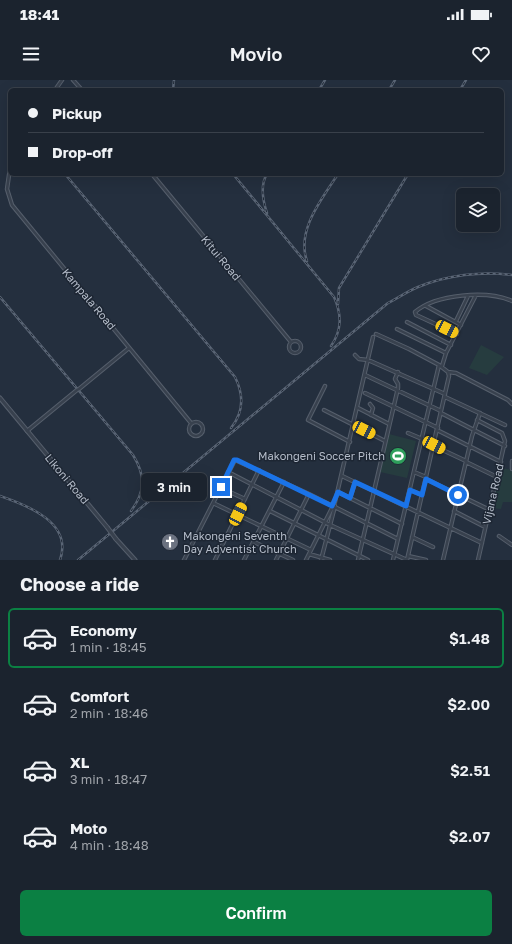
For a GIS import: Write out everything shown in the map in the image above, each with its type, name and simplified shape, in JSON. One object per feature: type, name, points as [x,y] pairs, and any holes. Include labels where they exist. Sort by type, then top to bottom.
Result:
[{"type":"street","points":[[73,80],[80,88]]},
{"type":"street","name":"Kampala Road","points":[[9,176],[7,189],[12,205],[191,423]]},
{"type":"street","name":"Kitui Road","points":[[154,176],[291,342]]},
{"type":"street","points":[[393,560],[440,366],[476,295]]},
{"type":"street","points":[[457,334],[415,314],[416,310],[446,298],[476,295],[496,295],[512,301]]},
{"type":"street","points":[[456,322],[468,296]]},
{"type":"street","points":[[426,306],[461,325]]},
{"type":"street","points":[[407,322],[451,345]]},
{"type":"street","points":[[397,329],[446,353]]},
{"type":"street","points":[[376,334],[409,349],[448,372],[468,379],[508,400],[512,404]]},
{"type":"street","points":[[306,560],[335,502],[358,408],[373,337]]},
{"type":"street","points":[[295,340],[299,343],[301,348],[295,353],[290,351],[288,346],[291,342],[295,340]]},
{"type":"street","points":[[27,431],[130,348]]},
{"type":"street","points":[[355,355],[359,359],[368,360],[398,372],[505,425]]},
{"type":"street","points":[[358,560],[399,385],[394,379],[398,372]]},
{"type":"street","points":[[407,559],[438,429],[448,372]]},
{"type":"street","points":[[365,375],[430,406],[473,431],[504,446],[505,437],[502,433],[477,420]]},
{"type":"street","points":[[325,386],[308,420],[350,442]]},
{"type":"street","points":[[365,393],[501,462]]},
{"type":"street","name":"Likoni Road","points":[[0,399],[106,527]]},
{"type":"street","name":"Likoni Road","points":[[0,399],[134,560]]},
{"type":"street","points":[[370,404],[373,408],[372,415]]},
{"type":"street","points":[[358,408],[389,424]]},
{"type":"street","points":[[324,410],[385,441]]},
{"type":"street","points":[[443,560],[473,431],[480,413]]},
{"type":"street","points":[[196,422],[202,426],[203,431],[200,434],[195,435],[191,433],[191,423],[196,422]]},
{"type":"street","points":[[408,433],[497,477]]},
{"type":"street","name":"Vijana Road","points":[[478,560],[504,446]]},
{"type":"street","points":[[184,560],[234,460],[260,470],[398,539]]},
{"type":"street","points":[[512,461],[512,468]]},
{"type":"street","points":[[215,560],[260,470]]},
{"type":"street","points":[[228,472],[330,525],[394,555],[407,559],[426,560]]},
{"type":"street","points":[[414,472],[490,510]]},
{"type":"street","points":[[342,476],[482,543]]},
{"type":"street","points":[[244,560],[284,482]]},
{"type":"street","points":[[350,498],[355,482]]},
{"type":"street","points":[[220,488],[245,499]]},
{"type":"street","points":[[410,490],[422,495]]},
{"type":"street","points":[[338,492],[402,524]]},
{"type":"street","points":[[276,560],[309,494]]},
{"type":"street","points":[[213,503],[311,550]]},
{"type":"street","points":[[322,558],[333,507]]},
{"type":"street","points":[[270,511],[368,560]]},
{"type":"street","points":[[454,511],[486,527]]},
{"type":"street","points":[[499,536],[512,545]]},
{"type":"street","points":[[412,538],[433,547]]},
{"type":"street","points":[[254,542],[293,560]]},
{"type":"street","points":[[309,554],[330,560]]},
{"type":"green space","points":[[481,345],[504,357],[487,375],[469,368]]},
{"type":"green space","name":"Makongeni Soccer Pitch","points":[[389,434],[416,441],[407,478],[380,472]]},
{"type":"green space","points":[[502,468],[512,470],[512,502],[503,502],[501,509],[492,508]]},
{"type":"railway","points":[[173,88],[174,80]]},
{"type":"railway","points":[[320,88],[325,80]]},
{"type":"railway","points":[[390,88],[395,80]]},
{"type":"railway","points":[[461,88],[466,80]]},
{"type":"railway","points":[[67,176],[235,377],[240,390],[241,403],[238,416],[231,428]]},
{"type":"railway","points":[[235,176],[334,297],[337,304],[340,322],[335,340],[331,346]]},
{"type":"railway","points":[[266,176],[263,183],[263,198],[267,213]]},
{"type":"railway","points":[[307,261],[305,238],[308,226],[318,204],[337,176]]},
{"type":"railway","points":[[338,304],[339,288],[407,176]]},
{"type":"railway","points":[[78,560],[388,303],[414,289],[429,283],[452,277],[476,274],[512,275]]},
{"type":"railway","points":[[0,297],[133,455],[140,470],[142,484],[139,497],[131,511]]},
{"type":"railway","points":[[0,496],[35,511],[46,518],[54,526],[60,536],[62,547],[60,560]]},
{"type":"place","name":"Makongeni Soccer Pitch","points":[[398,456]]},
{"type":"place","name":"Makongeni Seventh Day Adventist Church","points":[[170,542]]},
{"type":"route","points":[[221,487],[234,460],[237,460],[332,506],[338,492],[350,498],[355,482],[371,491],[406,506],[410,490],[422,495],[426,479],[458,495]]}]
